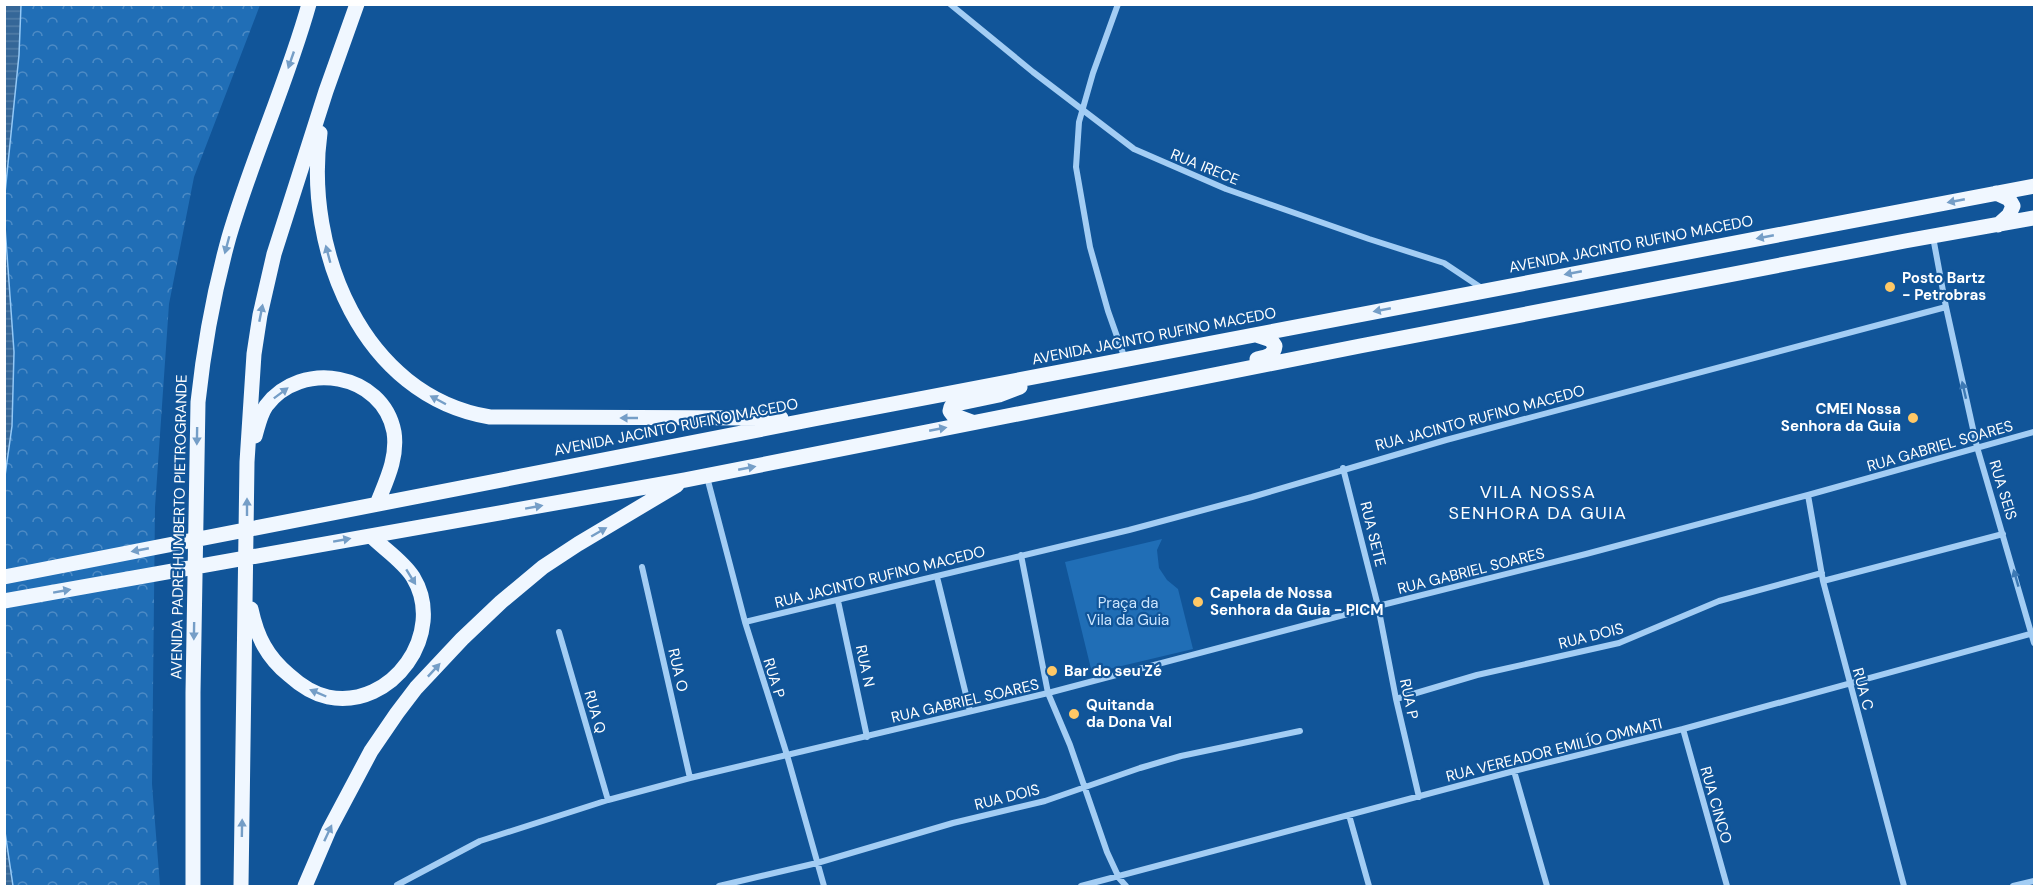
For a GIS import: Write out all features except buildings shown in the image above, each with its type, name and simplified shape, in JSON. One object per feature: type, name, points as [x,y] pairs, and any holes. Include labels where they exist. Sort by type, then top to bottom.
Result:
[{"type":"main road","name":"AVENIDA PADRE HUMBERTO PIETROGRANDE","points":[[193,886],[193,693],[198,402],[202,358],[230,235],[309,4]]},
{"type":"main road","points":[[241,886],[247,462],[254,354],[274,254],[326,91],[357,5]]},
{"type":"main road","points":[[326,91],[317,156],[316,183],[326,245],[336,282],[349,308],[374,346],[404,378],[428,395],[467,413],[490,417],[814,418]]},
{"type":"main road","name":"AVENIDA JACINTO RUFINO MACEDO","points":[[4,577],[814,418],[2034,186]]},
{"type":"main road","points":[[1996,193],[2009,199],[2013,206],[2009,215],[1998,225]]},
{"type":"main road","points":[[4,601],[686,480],[1167,384],[2034,218]]},
{"type":"main road","points":[[1167,384],[1228,364],[1266,357],[1273,353],[1275,346],[1271,340],[1256,334]]},
{"type":"main road","points":[[973,422],[953,416],[950,411],[951,407],[999,395],[1053,373]]},
{"type":"main road","points":[[247,462],[265,408],[287,388],[301,381],[319,379],[352,381],[375,397],[387,415],[394,432],[393,459],[377,504]]},
{"type":"main road","points":[[305,886],[329,830],[371,751],[410,696],[455,647],[501,602],[543,567],[686,480]]},
{"type":"main road","points":[[247,587],[255,628],[266,651],[275,663],[296,681],[330,698],[360,696],[375,692],[389,683],[413,655],[424,621],[423,605],[413,577],[371,536]]},
{"type":"street","name":"RUA IRECE","points":[[950,4],[1033,72],[1134,149],[1237,192],[1444,263],[1485,290]]},
{"type":"street","points":[[1118,4],[1082,109],[1076,135],[1076,167],[1090,247],[1125,359]]},
{"type":"street","name":"RUA SEIS","points":[[1932,237],[1977,447],[2033,634],[2034,644]]},
{"type":"street","name":"RUA JACINTO RUFINO MACEDO","points":[[745,622],[1169,520],[1343,468],[1643,386],[1946,307]]},
{"type":"street","name":"RUA GABRIEL SOARES","points":[[397,885],[480,841],[608,800],[690,778],[1048,693],[1586,554],[2034,432]]},
{"type":"street","name":"RUA SETE","points":[[1343,468],[1378,606]]},
{"type":"street","name":"RUA P","points":[[707,476],[745,622],[787,755],[824,886]]},
{"type":"street","name":"RUA C","points":[[1808,495],[1823,581],[1904,886]]},
{"type":"street","points":[[1823,581],[2003,534]]},
{"type":"street","points":[[1021,555],[1048,693],[1070,746],[1107,852],[1119,878],[1126,886]]},
{"type":"street","name":"RUA O","points":[[642,567],[690,778]]},
{"type":"street","name":"RUA DOIS","points":[[1396,699],[1477,675],[1619,643],[1719,600],[1822,573]]},
{"type":"street","points":[[937,577],[970,711]]},
{"type":"street","name":"RUA N","points":[[838,601],[867,737]]},
{"type":"street","name":"RUA P","points":[[1378,606],[1396,699],[1419,797]]},
{"type":"street","name":"RUA Q","points":[[559,632],[608,800]]},
{"type":"street","name":"RUA VEREADOR EMILÍO OMMATI","points":[[1081,886],[1119,878],[1514,771],[1683,729],[1849,682],[2033,634]]},
{"type":"street","name":"RUA CINCO","points":[[1683,729],[1727,886]]},
{"type":"street","name":"RUA DOIS","points":[[719,886],[817,863],[953,823],[1045,801],[1180,756],[1300,731]]},
{"type":"street","points":[[1514,771],[1547,886]]},
{"type":"street","points":[[1349,815],[1369,886]]},
{"type":"street","points":[[2013,886],[2034,881]]},
{"type":"green space","points":[[21,5],[260,5],[194,177],[169,304],[155,507],[152,784],[160,886],[13,886],[4,832],[4,476],[12,426],[14,352],[4,193],[19,55]]},
{"type":"green space","name":"Praça da Vila da Guia","points":[[1162,539],[1157,550],[1159,568],[1167,580],[1178,589],[1193,649],[1092,673],[1065,562]]},
{"type":"shaded area","points":[[5,4],[21,5],[19,55],[5,193]]},
{"type":"shaded area","points":[[4,212],[14,352],[12,426],[5,476]]},
{"type":"shaded area","points":[[5,832],[13,886],[5,886]]},
{"type":"place","name":"Posto Bartz - Petrobras","points":[[1890,287]]},
{"type":"place","name":"CMEI Nossa Senhora da Guia","points":[[1913,418]]},
{"type":"place","name":"Capela de Nossa Senhora da Guia - PICM","points":[[1198,602]]},
{"type":"place","name":"Bar do seu Zé","points":[[1052,671]]},
{"type":"place","name":"Quitanda da Dona Val","points":[[1074,714]]},
{"type":"district","name":"VILA NOSSA SENHORA DA GUIA","points":[[1538,502]]}]
